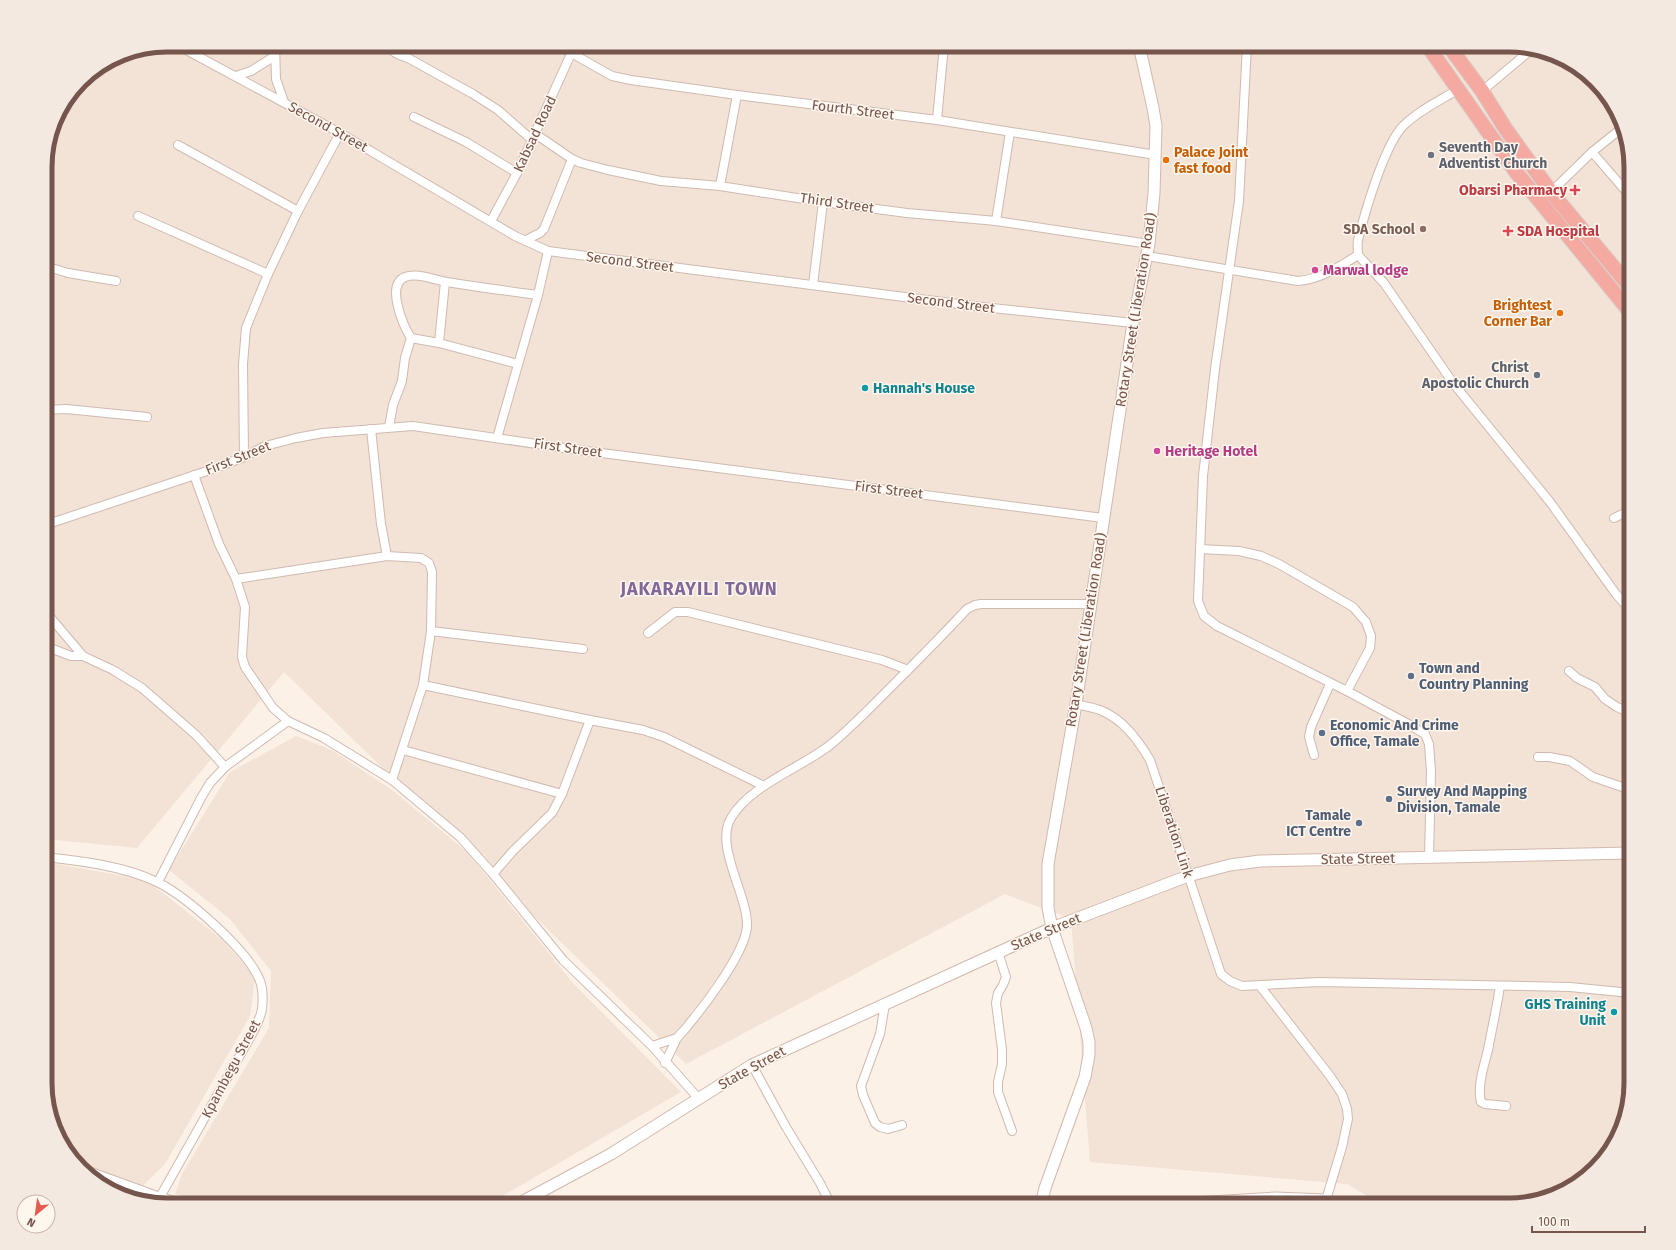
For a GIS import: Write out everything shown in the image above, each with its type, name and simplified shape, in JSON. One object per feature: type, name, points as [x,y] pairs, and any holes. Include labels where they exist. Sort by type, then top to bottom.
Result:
[{"type":"highway","points":[[1432,52],[1516,172],[1624,304]]},
{"type":"highway","points":[[1453,52],[1482,91],[1505,128],[1551,192],[1624,280]]},
{"type":"street","name":"Second Street","points":[[191,52],[340,133],[491,221],[548,252],[974,306],[1133,323]]},
{"type":"street","points":[[275,52],[276,79],[284,102]]},
{"type":"street","name":"Third Street","points":[[396,52],[400,56],[408,58],[473,94],[498,110],[533,136],[572,159],[608,170],[661,181],[720,186],[907,213],[996,221],[1149,244]]},
{"type":"street","points":[[937,120],[943,52]]},
{"type":"street","name":"Rotary Street (Liberation Road)","points":[[1043,1198],[1085,1077],[1089,1055],[1089,1042],[1086,1028],[1052,928],[1048,908],[1048,864],[1076,704],[1133,323],[1149,244],[1154,194],[1156,126],[1141,52]]},
{"type":"street","points":[[1247,52],[1239,201],[1215,370],[1204,476],[1198,601],[1204,616],[1217,626],[1346,691],[1425,734],[1429,744],[1431,772],[1429,857]]},
{"type":"street","name":"Fourth Street","points":[[572,53],[612,76],[631,80],[937,120],[1156,155]]},
{"type":"street","name":"Kabsad Road","points":[[491,221],[517,173],[572,53]]},
{"type":"street","points":[[1482,91],[1527,54]]},
{"type":"street","points":[[236,76],[251,71],[275,56]]},
{"type":"street","points":[[1457,90],[1417,114],[1403,126],[1394,140],[1385,157],[1376,182],[1358,241],[1358,255],[1384,283],[1453,383],[1550,502],[1624,603]]},
{"type":"street","points":[[720,186],[737,95]]},
{"type":"street","points":[[414,117],[466,142],[517,173]]},
{"type":"street","points":[[1551,192],[1592,152],[1618,131]]},
{"type":"street","points":[[996,221],[1010,132]]},
{"type":"street","points":[[244,457],[244,344],[246,328],[268,274],[298,211],[340,133]]},
{"type":"street","points":[[178,145],[298,211]]},
{"type":"street","points":[[1592,152],[1624,189]]},
{"type":"street","points":[[526,240],[540,233],[544,229],[572,159]]},
{"type":"street","points":[[813,285],[823,202]]},
{"type":"street","points":[[138,216],[268,274]]},
{"type":"street","points":[[497,438],[538,295],[548,252]]},
{"type":"street","points":[[1147,256],[1298,281],[1312,280],[1358,255]]},
{"type":"street","points":[[52,268],[68,273],[116,281]]},
{"type":"street","points":[[388,428],[393,405],[402,381],[405,358],[411,338],[405,328],[398,309],[397,288],[399,282],[404,277],[413,275],[445,282],[538,295]]},
{"type":"street","points":[[439,343],[445,282]]},
{"type":"street","points":[[411,338],[439,343],[518,364]]},
{"type":"street","points":[[52,410],[66,409],[147,417]]},
{"type":"street","name":"First Street","points":[[52,523],[194,475],[244,457],[265,446],[323,433],[413,426],[1103,518]]},
{"type":"street","points":[[371,429],[381,524],[387,556]]},
{"type":"street","points":[[194,475],[219,544],[236,579],[245,607],[242,657],[245,667],[273,708],[288,722],[324,738],[392,780],[460,837],[493,874],[563,960],[652,1046],[699,1099]]},
{"type":"street","points":[[1614,518],[1624,513]]},
{"type":"street","points":[[1200,549],[1239,551],[1261,556],[1279,564],[1353,607],[1366,622],[1371,636],[1370,648],[1346,691]]},
{"type":"street","points":[[236,579],[387,556],[421,558],[429,563],[432,572],[431,631],[423,685],[392,780]]},
{"type":"street","points":[[666,1063],[677,1038],[714,992],[743,942],[747,925],[743,902],[729,854],[726,833],[730,819],[738,807],[764,786],[829,746],[848,730],[928,651],[967,609],[975,605],[1090,604]]},
{"type":"street","points":[[648,633],[675,612],[688,612],[882,660],[908,670]]},
{"type":"street","points":[[52,619],[83,656],[113,670],[142,688],[196,735],[225,767]]},
{"type":"street","points":[[431,631],[583,649]]},
{"type":"street","points":[[52,649],[71,656],[83,656]]},
{"type":"street","points":[[1569,671],[1577,678],[1595,687],[1605,699],[1624,710]]},
{"type":"street","points":[[1314,755],[1308,738],[1311,727],[1330,684]]},
{"type":"street","points":[[423,685],[643,730],[664,737],[764,786]]},
{"type":"street","name":"Liberation Link","points":[[1076,704],[1100,710],[1113,718],[1138,741],[1150,760],[1221,974],[1230,981],[1242,986],[1260,986]]},
{"type":"street","points":[[493,874],[513,851],[552,813],[562,794],[590,720]]},
{"type":"street","points":[[158,882],[210,783],[225,767],[288,722]]},
{"type":"street","points":[[403,750],[562,794]]},
{"type":"street","points":[[1538,757],[1549,757],[1570,761],[1593,777],[1624,788]]},
{"type":"street","name":"State Street","points":[[529,1198],[611,1154],[752,1065],[1052,928],[1188,876],[1230,865],[1260,861],[1624,853]]},
{"type":"street","name":"Kpambegu Street","points":[[52,858],[87,862],[135,873],[158,882],[202,913],[226,936],[242,953],[260,981],[262,1009],[259,1018],[241,1054],[160,1197]]},
{"type":"street","points":[[998,952],[1006,977],[1003,986],[998,993],[996,1003],[1002,1050],[1002,1064],[998,1082],[998,1092],[1012,1131]]},
{"type":"street","points":[[1260,986],[1319,982],[1570,987],[1624,992]]},
{"type":"street","points":[[1260,986],[1330,1076],[1342,1094],[1347,1109],[1348,1119],[1342,1147],[1327,1198]]},
{"type":"street","points":[[1500,986],[1497,1009],[1479,1097],[1481,1102],[1485,1104],[1506,1106]]},
{"type":"street","points":[[886,1004],[880,1034],[861,1086],[863,1095],[875,1123],[880,1127],[888,1129],[902,1125]]},
{"type":"street","points":[[652,1046],[677,1038]]},
{"type":"street","points":[[752,1065],[828,1198]]},
{"type":"street","points":[[97,1174],[160,1197]]},
{"type":"street","points":[[155,1197],[160,1197]]},
{"type":"shaded area","points":[[167,52],[1509,52],[1539,56],[1567,67],[1590,86],[1609,109],[1618,130],[1624,159],[1624,1091],[1618,1120],[1605,1147],[1590,1164],[1567,1183],[1546,1192],[1517,1198],[1371,1198],[1347,1184],[1090,1162],[1071,919],[1005,894],[686,1064],[284,672],[137,848],[52,840],[52,159],[56,137],[67,109],[91,80],[109,67],[137,56]]},
{"type":"shaded area","points":[[296,736],[332,750],[392,790],[468,853],[572,982],[681,1092],[499,1198],[188,1198],[175,1194],[182,1174],[269,1028],[271,971],[230,919],[169,870],[230,772]]},
{"type":"shaded area","points":[[52,863],[146,880],[224,941],[255,977],[250,1016],[165,1164],[135,1193],[130,1192],[103,1179],[80,1159],[71,1147],[58,1120],[52,1091]]},
{"type":"place","name":"Seventh Day Adventist Church","points":[[1431,155]]},
{"type":"place","name":"Palace Joint fast food","points":[[1166,160]]},
{"type":"place","name":"Obarsi Pharmacy","points":[[1575,190]]},
{"type":"place","name":"SDA School","points":[[1423,229]]},
{"type":"place","name":"SDA Hospital","points":[[1508,231]]},
{"type":"place","name":"Marwal lodge","points":[[1315,270]]},
{"type":"place","name":"Brightest Corner Bar","points":[[1560,313]]},
{"type":"place","name":"Christ Apostolic Church","points":[[1537,375]]},
{"type":"place","name":"Hannah's House","points":[[865,388]]},
{"type":"place","name":"Heritage Hotel","points":[[1157,451]]},
{"type":"place","name":"Town and Country Planning","points":[[1411,676]]},
{"type":"place","name":"Economic And Crime Office, Tamale","points":[[1322,733]]},
{"type":"place","name":"Survey And Mapping Division, Tamale","points":[[1389,799]]},
{"type":"place","name":"Tamale ICT Centre","points":[[1359,823]]},
{"type":"place","name":"GHS Training Unit","points":[[1614,1012]]},
{"type":"district","name":"JAKARAYILI TOWN","points":[[699,589]]}]
